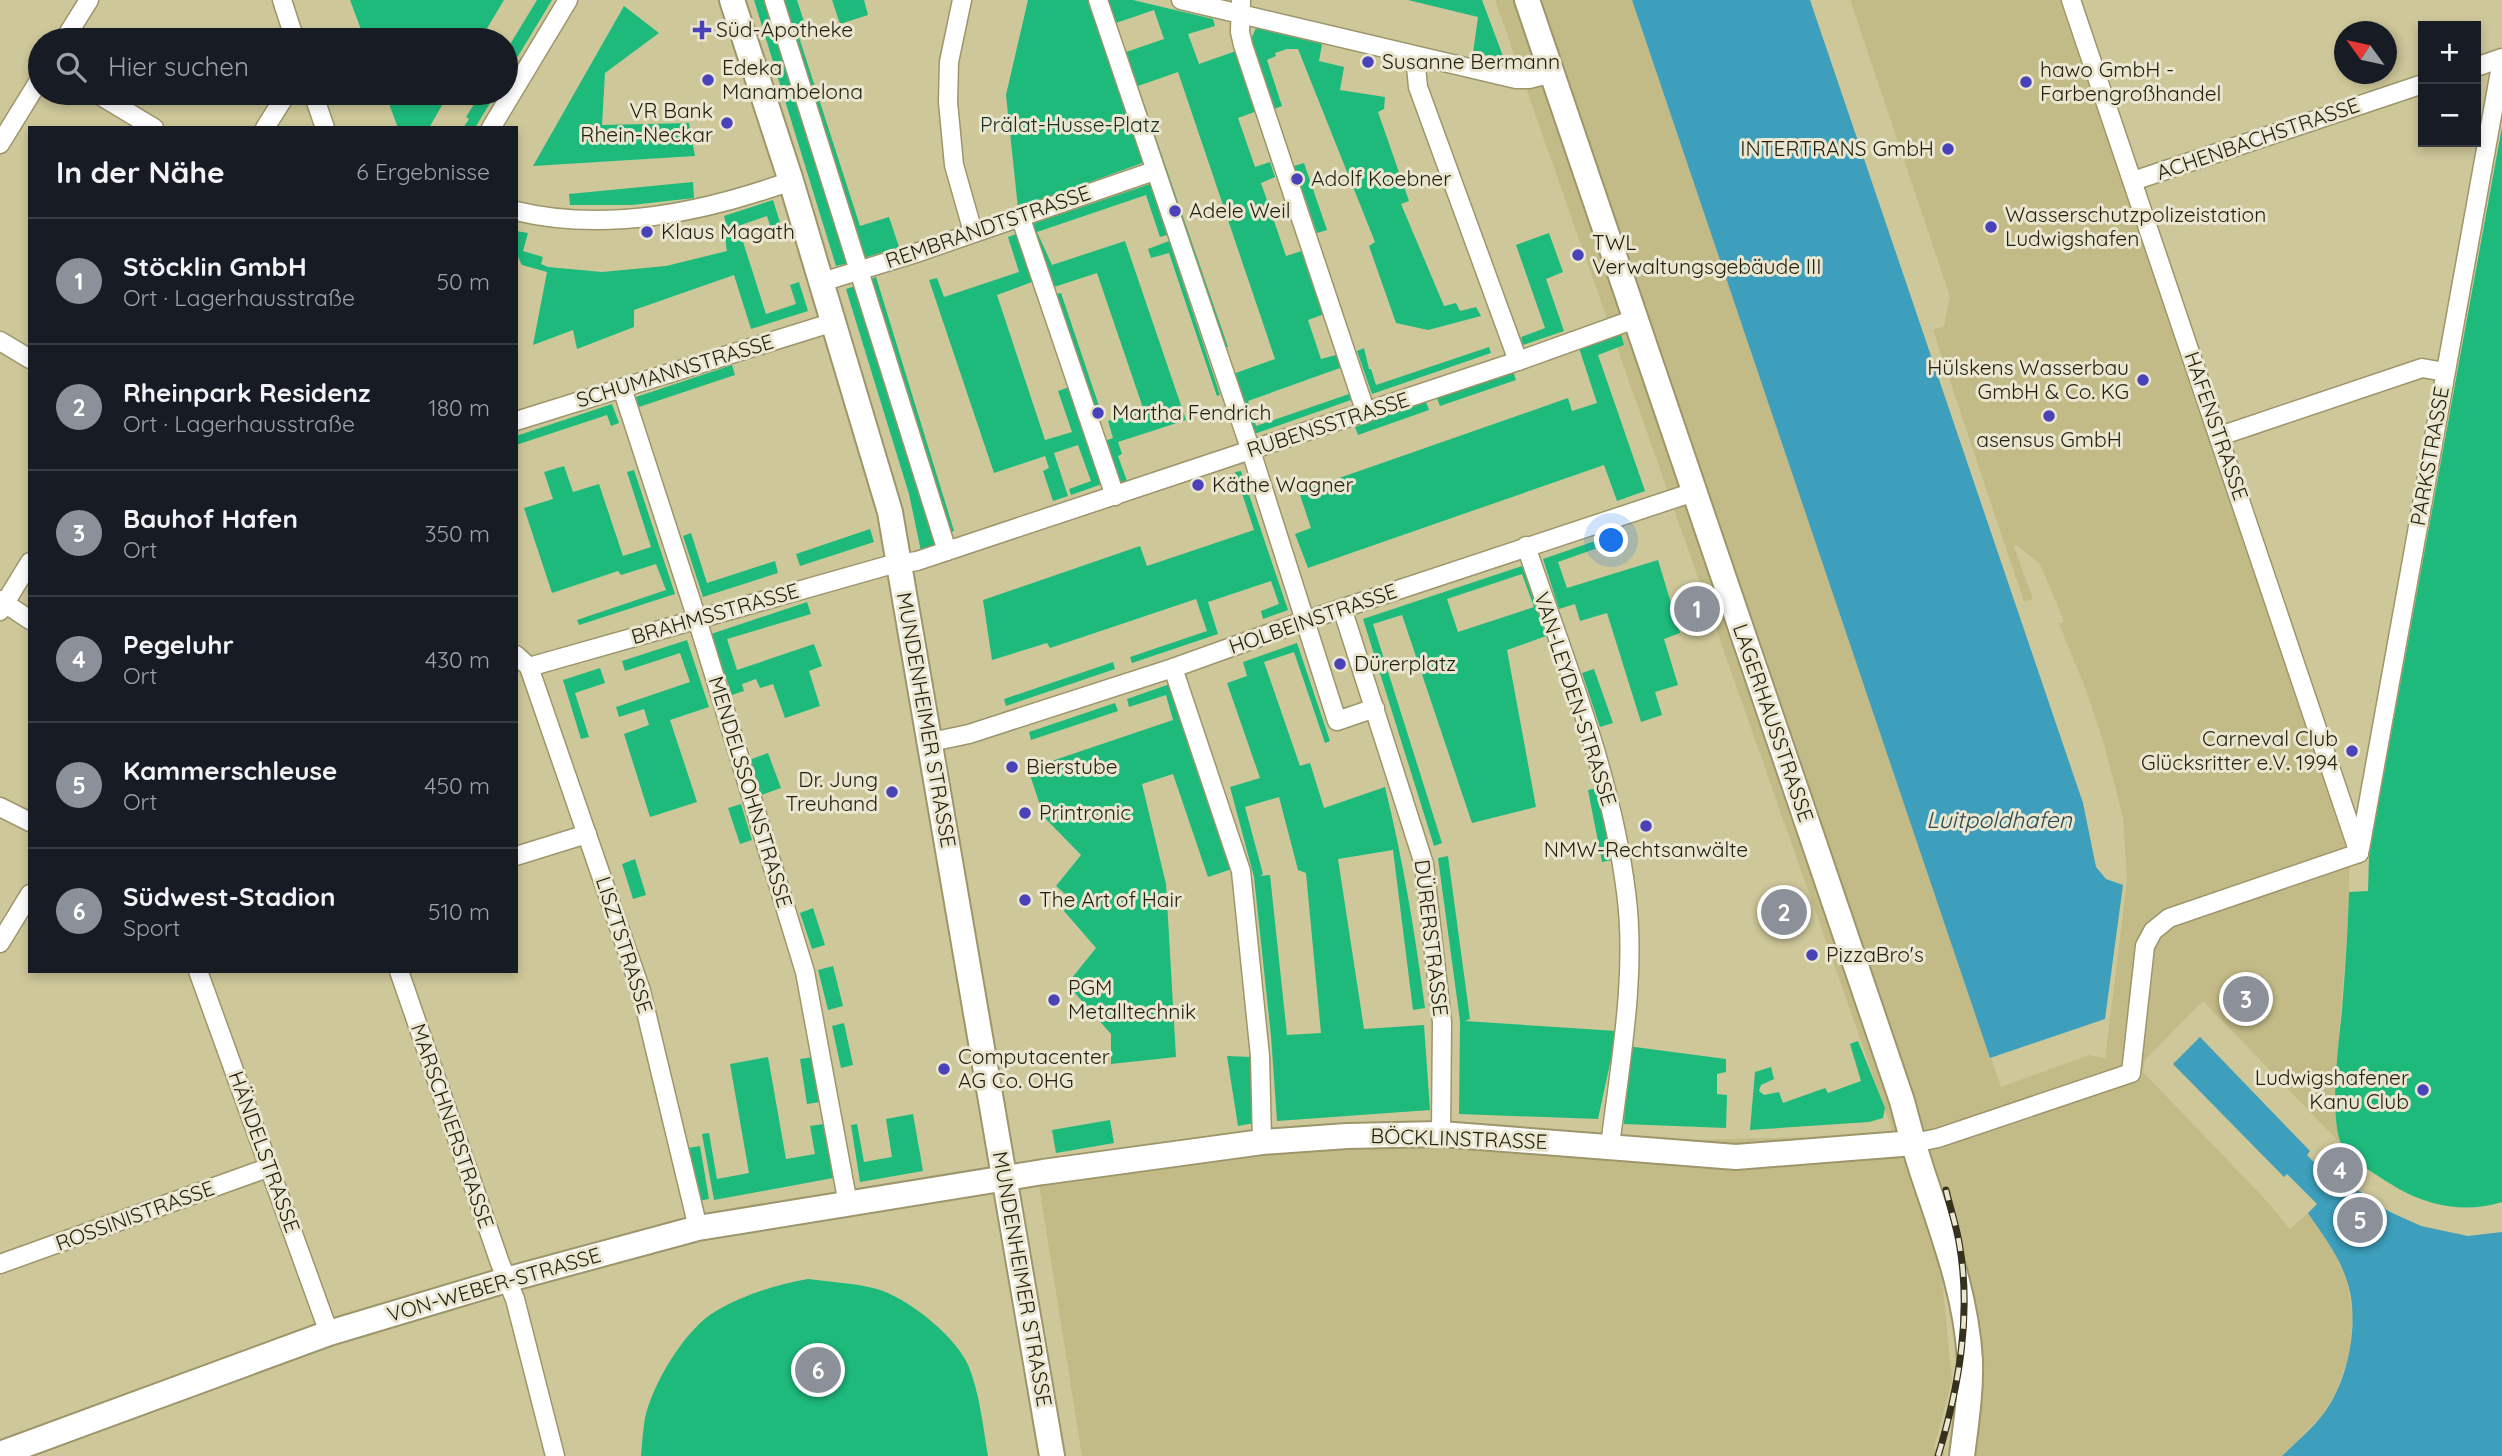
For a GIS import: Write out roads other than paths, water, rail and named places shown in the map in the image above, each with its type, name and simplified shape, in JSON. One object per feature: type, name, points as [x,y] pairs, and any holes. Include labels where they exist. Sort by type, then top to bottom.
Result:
[{"type":"street","points":[[72,28],[89,0]]},
{"type":"street","points":[[282,0],[291,28]]},
{"type":"street","points":[[518,83],[568,0]]},
{"type":"street","name":"MUNDENHEIMER STRASSE","points":[[732,0],[791,181],[890,512],[1052,1456]]},
{"type":"street","points":[[774,0],[947,551]]},
{"type":"street","points":[[962,0],[949,62],[948,102],[954,165],[972,232]]},
{"type":"street","points":[[1098,0],[1251,451],[1337,720],[1375,708]]},
{"type":"street","points":[[1181,0],[1241,7],[1415,56],[1516,79],[1553,73]]},
{"type":"street","name":"LAGERHAUSSTRASSE","points":[[1527,0],[1890,1065],[1953,1261],[1970,1362],[1962,1456]]},
{"type":"street","name":"HAFENSTRASSE","points":[[2073,1],[2359,853]]},
{"type":"street","points":[[1241,7],[1240,32],[1243,45],[1366,412]]},
{"type":"street","points":[[1415,56],[1419,87],[1518,361]]},
{"type":"street","points":[[2481,65],[2502,59]]},
{"type":"street","name":"PARKSTRASSE","points":[[2359,853],[2502,59]]},
{"type":"street","name":"ACHENBACHSTRASSE","points":[[2133,181],[2418,86]]},
{"type":"street","points":[[0,145],[28,99]]},
{"type":"street","points":[[116,105],[151,126]]},
{"type":"street","points":[[266,126],[279,105]]},
{"type":"street","points":[[317,105],[324,126]]},
{"type":"street","points":[[492,126],[505,105]]},
{"type":"street","name":"REMBRANDTSTRASSE","points":[[822,282],[859,272],[1154,171]]},
{"type":"street","points":[[518,211],[542,217],[579,220],[643,217],[708,206],[791,181]]},
{"type":"street","points":[[1020,216],[1115,496]]},
{"type":"street","name":"RUBENSSTRASSE","points":[[900,564],[917,561],[1251,451],[1635,319]]},
{"type":"street","name":"SCHUMANNSTRASSE","points":[[518,420],[834,321]]},
{"type":"street","points":[[0,341],[28,358]]},
{"type":"street","points":[[2220,436],[2422,368],[2445,372]]},
{"type":"street","name":"MENDELSSOHNSTRASSE","points":[[622,388],[697,619],[806,972],[848,1204]]},
{"type":"street","name":"HOLBEINSTRASSE","points":[[931,742],[969,734],[1172,668],[1342,608],[1694,492]]},
{"type":"street","name":"VAN-LEYDEN-STRASSE","points":[[1526,546],[1607,786],[1627,893],[1629,967],[1611,1146]]},
{"type":"street","name":"BRAHMSSTRASSE","points":[[523,661],[697,619],[900,564]]},
{"type":"street","points":[[28,565],[1,605],[28,619]]},
{"type":"street","name":"DÜRERSTRASSE","points":[[1342,608],[1424,864],[1442,1022],[1441,1134]]},
{"type":"street","name":"LISZTSTRASSE","points":[[523,661],[641,990],[698,1228]]},
{"type":"street","points":[[1172,668],[1241,871],[1260,1056],[1262,1142]]},
{"type":"street","points":[[0,807],[28,821]]},
{"type":"street","points":[[518,855],[587,834]]},
{"type":"street","points":[[1914,1143],[1938,1138],[2131,1073],[2145,946],[2153,931],[2169,918],[2359,853]]},
{"type":"street","points":[[0,943],[28,897]]},
{"type":"street","name":"HÄNDELSTRASSE","points":[[199,973],[329,1334]]},
{"type":"street","name":"MARSCHNERSTRASSE","points":[[400,973],[514,1299],[555,1456]]},
{"type":"street","name":"BÖCKLINSTRASSE","points":[[1005,1179],[1262,1142],[1347,1136],[1441,1134],[1712,1155],[1761,1156],[1914,1143]]},
{"type":"street","name":"ROSSINISTRASSE","points":[[0,1264],[270,1167]]},
{"type":"street","name":"VON-WEBER-STRASSE","points":[[0,1454],[329,1334],[506,1280],[698,1228],[1005,1179]]},
{"type":"water","name":"Luitpoldhafen","points":[[1632,0],[1810,0],[2083,803],[2096,867],[2106,879],[2123,885],[2105,1019],[1990,1058]]},
{"type":"water","points":[[2200,1037],[2310,1151],[2307,1155],[2337,1186],[2343,1180],[2388,1211],[2421,1226],[2468,1236],[2502,1232],[2502,1456],[2282,1456],[2324,1413],[2340,1384],[2352,1330],[2350,1294],[2339,1261],[2308,1213],[2317,1204],[2287,1174],[2284,1177],[2173,1064]]},
{"type":"railway","points":[[1938,1456],[1952,1404],[1964,1323],[1963,1269],[1946,1190]]},
{"type":"place","name":"Süd-Apotheke","points":[[702,30]]},
{"type":"place","name":"Susanne Bermann","points":[[1368,62]]},
{"type":"place","name":"Edeka Manambelona","points":[[708,80]]},
{"type":"place","name":"hawo GmbH - Farbengroßhandel","points":[[2026,82]]},
{"type":"place","name":"VR Bank Rhein-Neckar","points":[[727,123]]},
{"type":"place","name":"INTERTRANS GmbH","points":[[1948,149]]},
{"type":"place","name":"Adolf Koebner","points":[[1297,179]]},
{"type":"place","name":"Adele Weil","points":[[1175,211]]},
{"type":"place","name":"Wasserschutzpolizeistation Ludwigshafen","points":[[1991,227]]},
{"type":"place","name":"Klaus Magath","points":[[647,232]]},
{"type":"place","name":"TWL Verwaltungsgebäude III","points":[[1578,255]]},
{"type":"place","name":"Hülskens Wasserbau GmbH & Co. KG","points":[[2143,380]]},
{"type":"place","name":"Martha Fendrich","points":[[1098,413]]},
{"type":"place","name":"asensus GmbH","points":[[2049,416]]},
{"type":"place","name":"Käthe Wagner","points":[[1198,485]]},
{"type":"place","name":"Stöcklin GmbH","points":[[1697,609]]},
{"type":"place","name":"Dürerplatz","points":[[1340,664]]},
{"type":"place","name":"Carneval Club Glücksritter e.V. 1994","points":[[2352,751]]},
{"type":"place","name":"Bierstube","points":[[1012,767]]},
{"type":"place","name":"Dr. Jung Treuhand","points":[[892,792]]},
{"type":"place","name":"Printronic","points":[[1025,813]]},
{"type":"place","name":"NMW-Rechtsanwälte","points":[[1646,826]]},
{"type":"place","name":"The Art of Hair","points":[[1025,900]]},
{"type":"place","name":"Rheinpark Residenz","points":[[1784,912]]},
{"type":"place","name":"PizzaBro's","points":[[1812,955]]},
{"type":"place","name":"Bauhof Hafen","points":[[2246,999]]},
{"type":"place","name":"PGM Metalltechnik","points":[[1054,1000]]},
{"type":"place","name":"Computacenter AG Co. OHG","points":[[944,1069]]},
{"type":"place","name":"Ludwigshafener Kanu Club","points":[[2423,1090]]},
{"type":"place","name":"Pegeluhr","points":[[2340,1170]]},
{"type":"place","name":"Kammerschleuse","points":[[2360,1220]]},
{"type":"place","name":"Südwest-Stadion","points":[[818,1370]]},
{"type":"park label","name":"Prälat-Husse-Platz","points":[[1070,125]]}]
